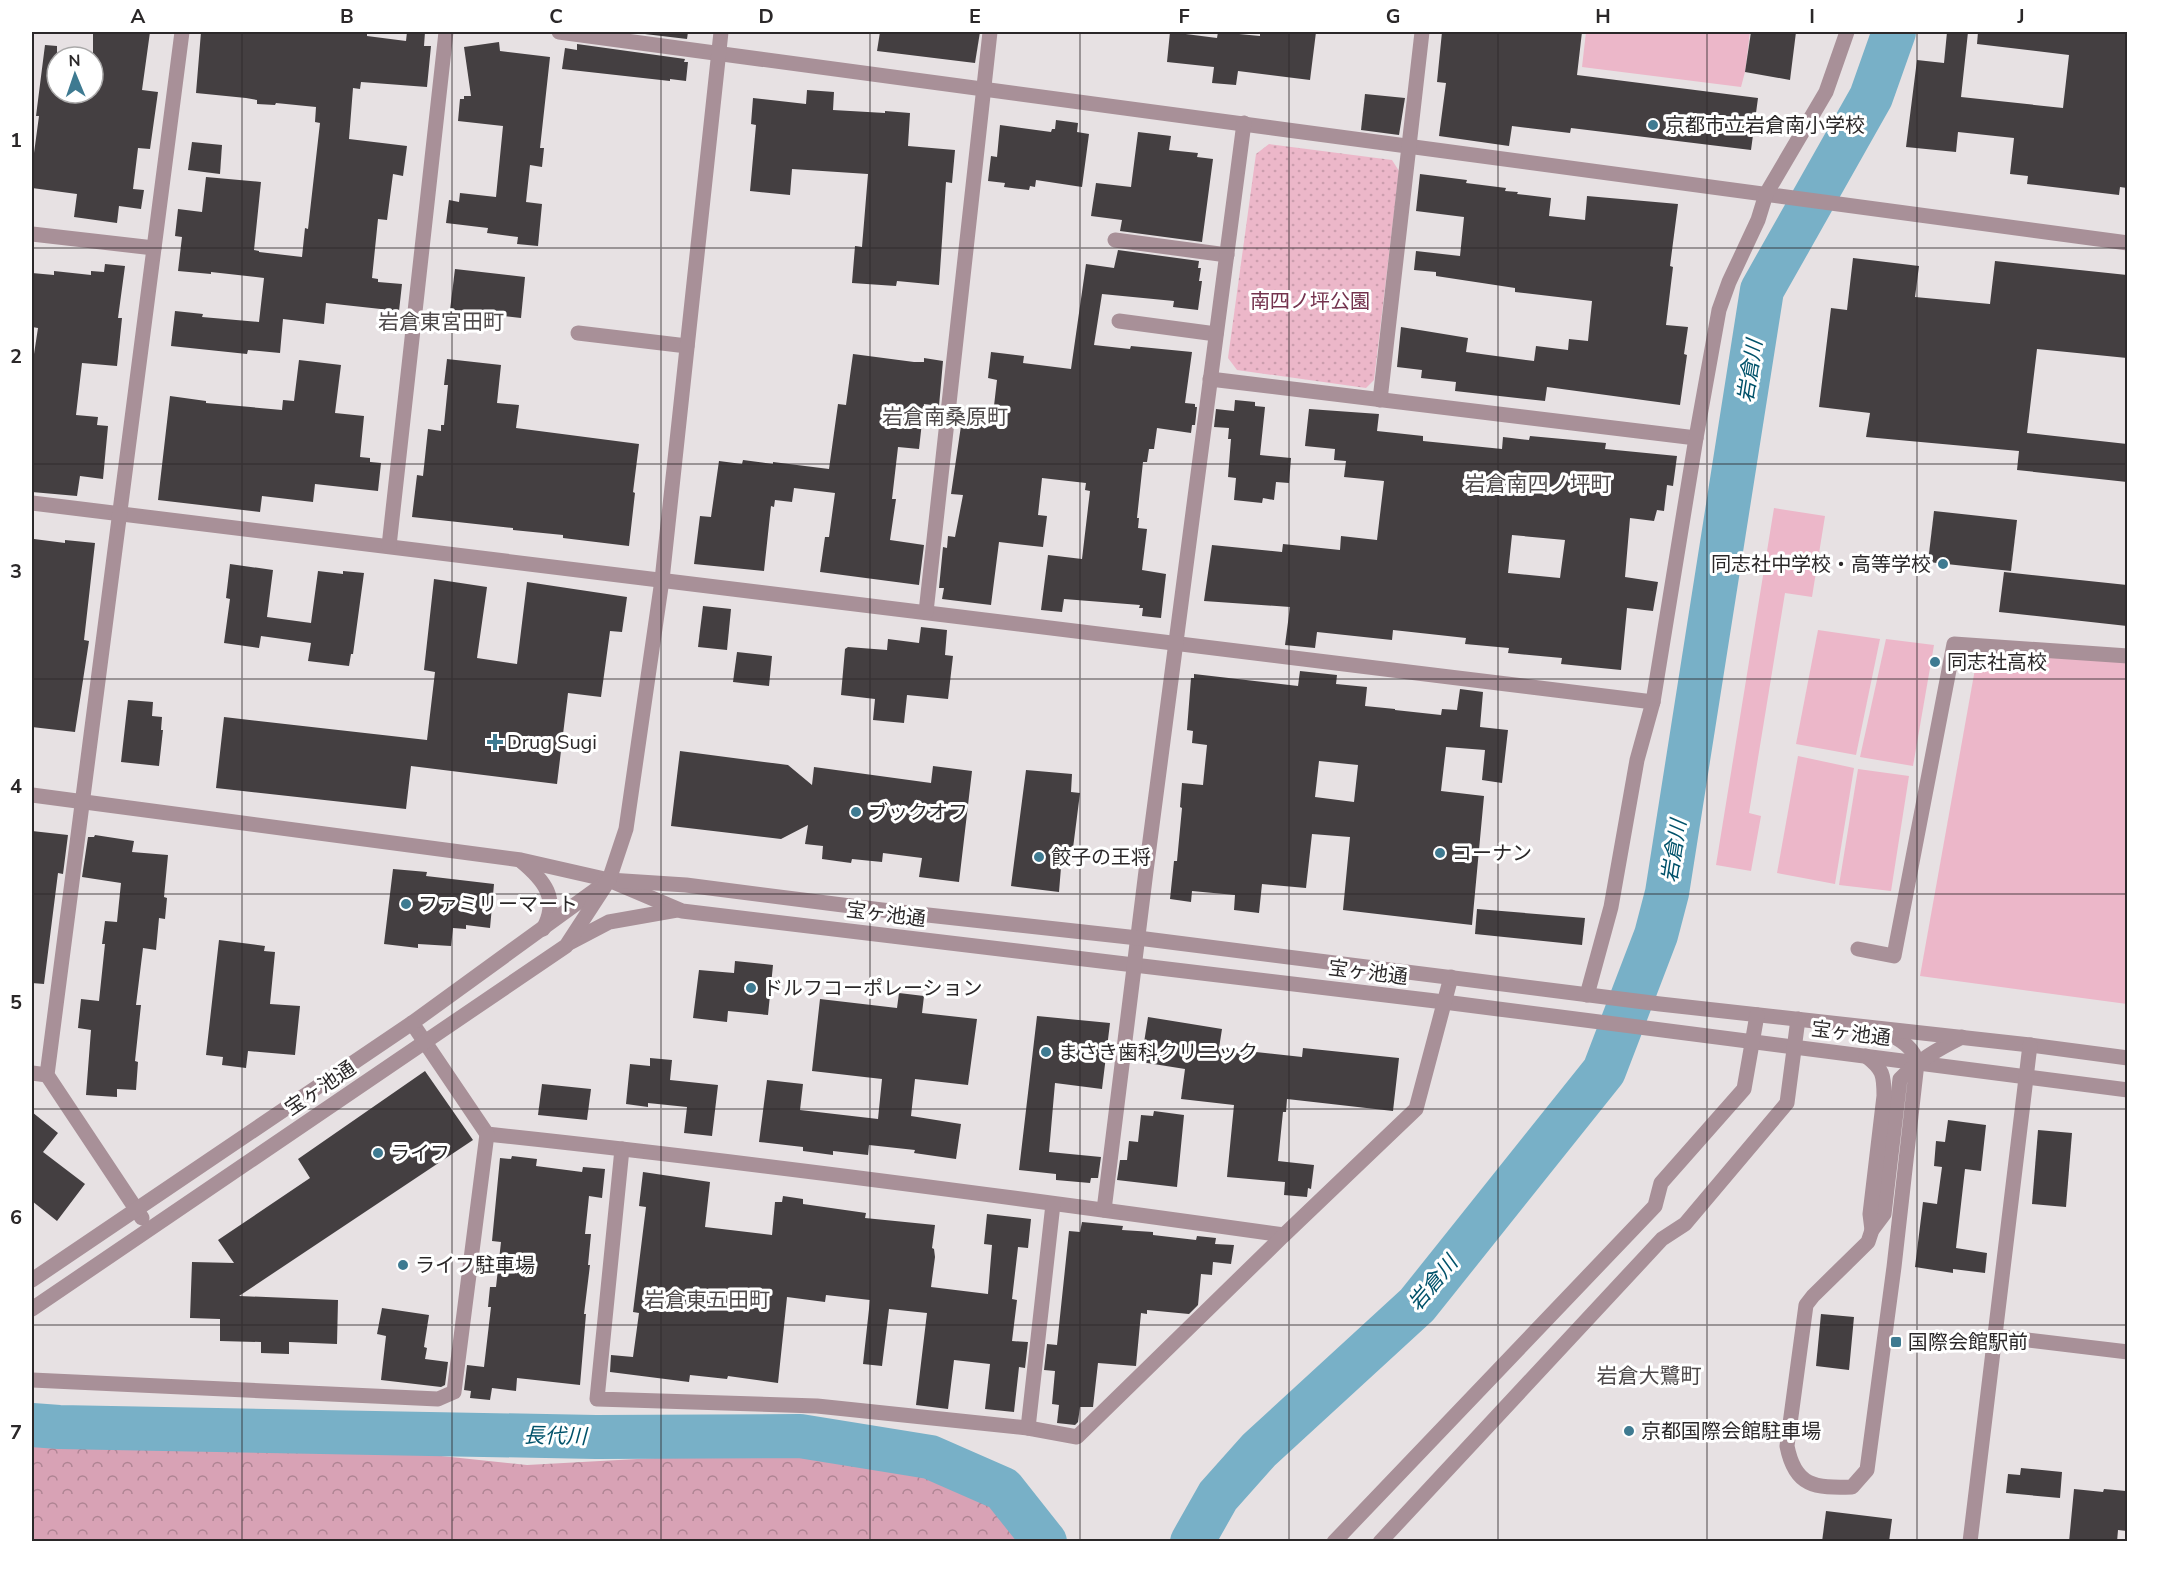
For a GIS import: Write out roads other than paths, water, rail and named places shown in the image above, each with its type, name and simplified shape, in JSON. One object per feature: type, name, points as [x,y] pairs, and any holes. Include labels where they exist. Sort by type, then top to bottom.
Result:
[{"type":"street","points":[[149,1228],[39,1074],[82,802],[182,32]]},
{"type":"street","points":[[389,546],[446,32]]},
{"type":"street","points":[[559,32],[2127,243]]},
{"type":"street","points":[[32,795],[521,860],[609,880],[626,829],[662,580],[721,32]]},
{"type":"street","points":[[926,612],[990,32]]},
{"type":"street","points":[[1380,400],[1422,32]]},
{"type":"street","points":[[1593,996],[1637,760],[1653,702],[1695,438],[1719,310],[1733,273],[1758,220],[1766,194],[1826,92],[1847,32]]},
{"type":"street","points":[[1104,1210],[1244,123]]},
{"type":"street","points":[[32,234],[154,248]]},
{"type":"street","points":[[1115,240],[1227,255]]},
{"type":"street","points":[[1119,321],[1216,334]]},
{"type":"street","points":[[578,333],[687,346]]},
{"type":"street","points":[[1210,379],[1695,438]]},
{"type":"street","points":[[32,503],[1653,702]]},
{"type":"street","points":[[1858,949],[1894,956],[1954,644],[2127,656]]},
{"type":"street","points":[[521,860],[537,874],[547,889],[550,904],[548,920],[543,929]]},
{"type":"street","name":"宝ヶ池通","points":[[609,880],[677,910],[1444,1002],[2127,1090]]},
{"type":"street","name":"宝ヶ池通","points":[[32,1309],[566,946],[609,880]]},
{"type":"street","name":"宝ヶ池通","points":[[32,1280],[412,1023],[609,880],[686,885],[882,910],[1138,938],[1593,996],[1962,1037],[2127,1058]]},
{"type":"street","points":[[566,946],[609,922],[677,910]]},
{"type":"street","points":[[622,1149],[597,1400],[817,1406],[1028,1428],[1077,1437],[1416,1108],[1451,977]]},
{"type":"street","points":[[1334,1542],[1655,1206],[1661,1183],[1744,1089],[1757,1015]]},
{"type":"street","points":[[1380,1542],[1662,1239],[1684,1224],[1779,1112],[1786,1103],[1798,1019]]},
{"type":"street","points":[[32,1380],[438,1400],[454,1392],[487,1134],[412,1023]]},
{"type":"street","points":[[1869,1027],[1903,1042],[1916,1054],[1917,1063],[1894,1267],[1867,1470],[1852,1487],[1826,1488],[1801,1479],[1790,1461],[1787,1446],[1806,1305],[1868,1242],[1872,1230],[1884,1214],[1900,1078],[1917,1063],[1928,1054],[1962,1037]]},
{"type":"street","points":[[1970,1542],[2030,1045]]},
{"type":"street","points":[[1866,1056],[1877,1065],[1884,1078],[1884,1096],[1870,1214],[1872,1230]]},
{"type":"street","points":[[487,1134],[1104,1210],[1284,1235]]},
{"type":"street","points":[[1028,1428],[1053,1204]]},
{"type":"street","points":[[1995,1336],[2127,1352]]},
{"type":"waterway","name":"岩倉川","points":[[1192,1542],[1218,1496],[1259,1450],[1417,1305],[1604,1071],[1656,935],[1667,893],[1762,290],[1871,97],[1894,32]]},
{"type":"waterway","name":"長代川","points":[[32,1425],[596,1437],[800,1436],[930,1457],[1003,1489],[1045,1542]]},
{"type":"place","name":"京都市立岩倉南小学校","points":[[1653,125]]},
{"type":"place","name":"同志社中学校・高等学校","points":[[1943,564]]},
{"type":"place","name":"同志社高校","points":[[1935,662]]},
{"type":"place","name":"Drug Sugi","points":[[495,742]]},
{"type":"place","name":"ブックオフ","points":[[856,812]]},
{"type":"place","name":"コーナン","points":[[1440,853]]},
{"type":"place","name":"餃子の王将","points":[[1039,857]]},
{"type":"place","name":"ファミリーマート","points":[[406,904]]},
{"type":"place","name":"ドルフコーポレーション","points":[[751,988]]},
{"type":"place","name":"まさき歯科クリニック","points":[[1046,1052]]},
{"type":"place","name":"ライフ","points":[[378,1153]]},
{"type":"place","name":"ライフ駐車場","points":[[403,1265]]},
{"type":"place","name":"国際会館駅前","points":[[1896,1342]]},
{"type":"place","name":"京都国際会館駐車場","points":[[1629,1431]]},
{"type":"district","name":"岩倉東宮田町","points":[[441,322]]},
{"type":"district","name":"岩倉南桑原町","points":[[945,417]]},
{"type":"district","name":"岩倉南四ノ坪町","points":[[1538,484]]},
{"type":"district","name":"岩倉東五田町","points":[[707,1300]]},
{"type":"district","name":"岩倉大鷺町","points":[[1649,1376]]},
{"type":"park label","name":"南四ノ坪公園","points":[[1310,301]]}]
